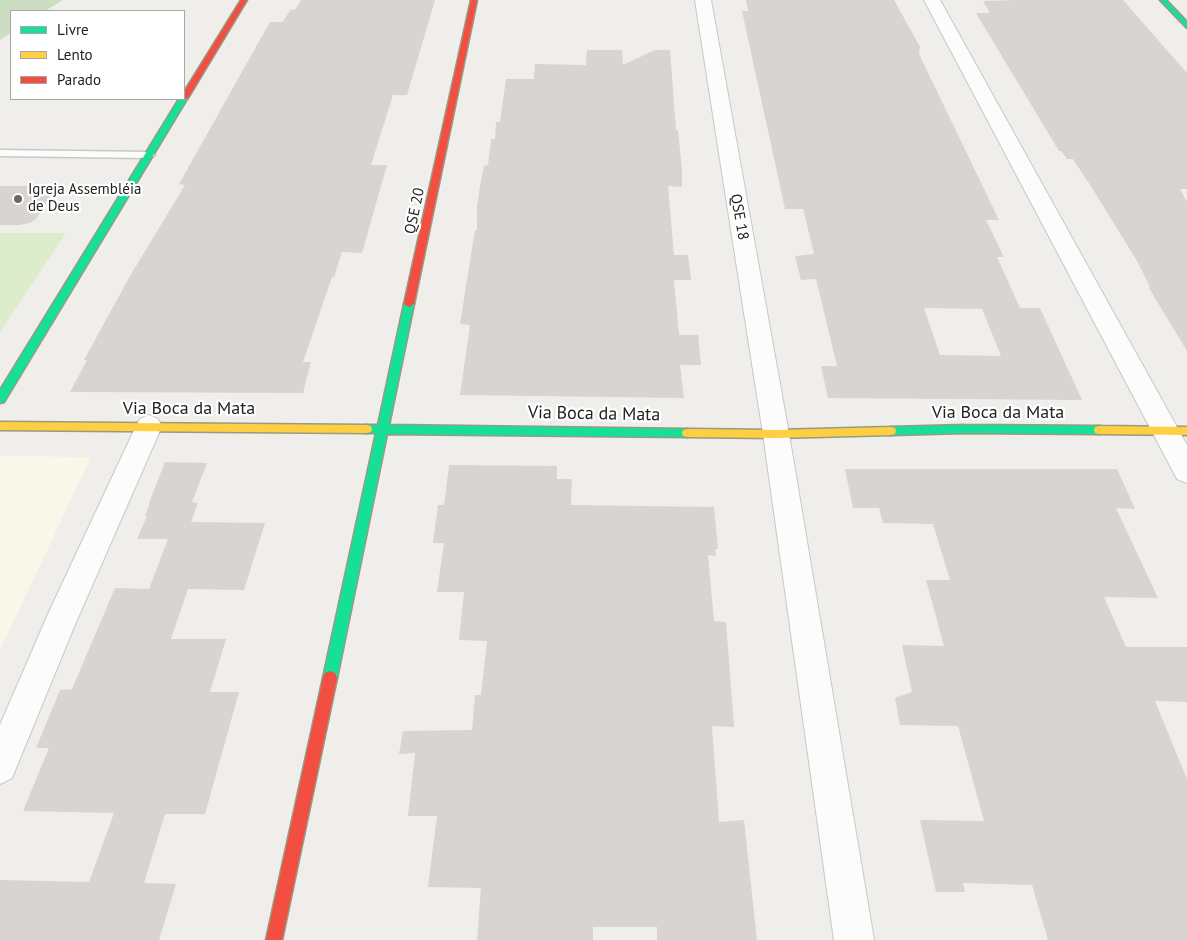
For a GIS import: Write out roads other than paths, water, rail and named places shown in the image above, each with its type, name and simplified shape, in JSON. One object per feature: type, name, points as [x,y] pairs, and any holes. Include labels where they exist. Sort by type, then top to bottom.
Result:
[{"type":"street","points":[[185,96],[244,0]]},
{"type":"street","name":"QSE 20","points":[[274,940],[474,0]]},
{"type":"street","name":"QSE 18","points":[[702,0],[776,434],[854,940]]},
{"type":"street","points":[[932,0],[997,122],[1176,431],[1187,471]]},
{"type":"street","points":[[1163,0],[1187,26]]},
{"type":"street","points":[[0,399],[183,100]]},
{"type":"street","name":"Via Boca da Mata","points":[[0,426],[383,428],[776,434],[965,429],[1176,431]]},
{"type":"street","points":[[0,766],[63,616],[149,426]]},
{"type":"lane","points":[[0,153],[149,154]]},
{"type":"place","name":"Igreja Assembléia de Deus","points":[[18,199]]}]
